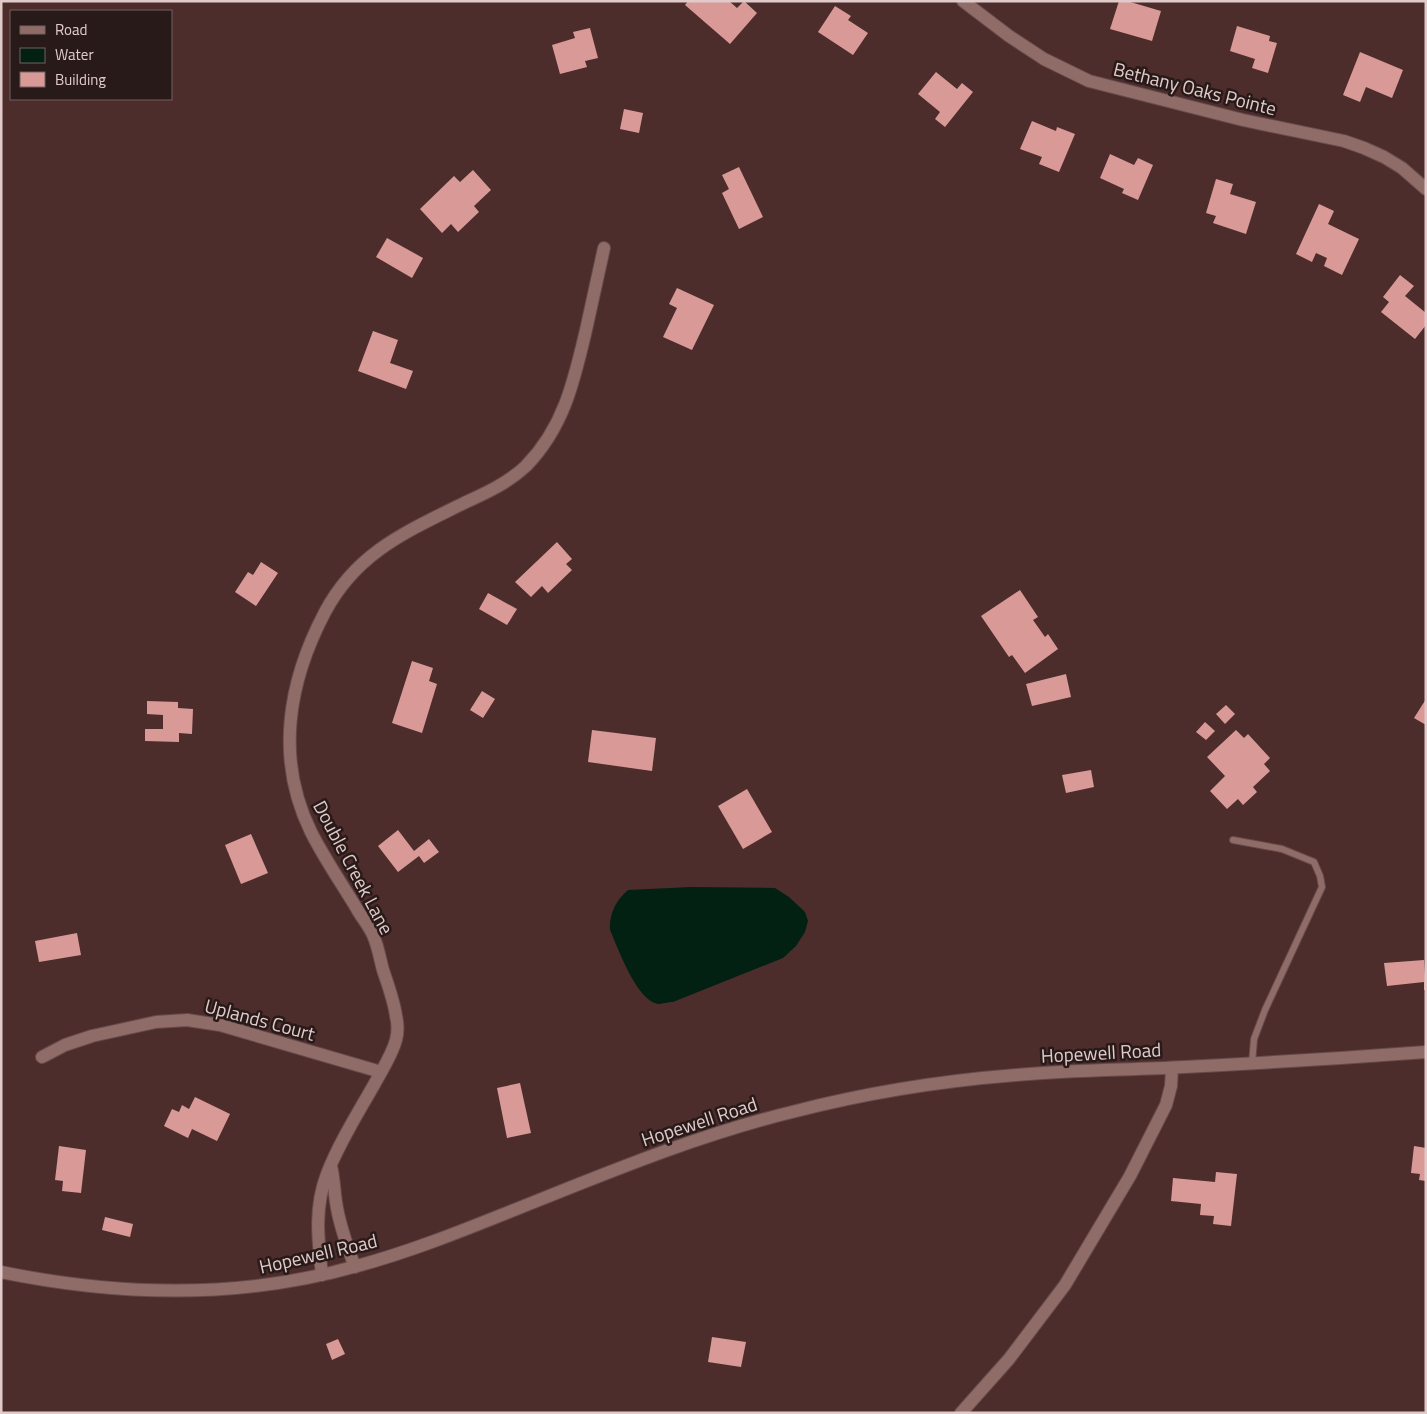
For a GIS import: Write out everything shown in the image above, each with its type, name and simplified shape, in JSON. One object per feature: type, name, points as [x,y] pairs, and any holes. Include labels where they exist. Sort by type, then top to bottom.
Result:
[{"type":"street","name":"Bethany Oaks Pointe","points":[[963,1],[1009,36],[1037,54],[1089,81],[1243,120],[1358,145],[1390,160],[1426,189]]},
{"type":"street","name":"Double Creek Lane","points":[[322,1275],[317,1233],[317,1214],[327,1173],[381,1072],[395,1043],[398,1029],[396,1013],[373,936],[311,832],[297,798],[290,768],[288,742],[295,690],[306,656],[325,613],[341,587],[360,565],[400,534],[503,484],[525,467],[541,448],[560,418],[573,386],[604,248]]},
{"type":"street","name":"Uplands Court","points":[[42,1057],[65,1045],[92,1036],[156,1022],[187,1020],[220,1025],[381,1072]]},
{"type":"street","name":"Hopewell Road","points":[[1,1272],[43,1281],[118,1290],[180,1291],[255,1286],[322,1275],[355,1267],[425,1245],[640,1160],[702,1138],[791,1112],[886,1091],[955,1081],[1019,1075],[1252,1064],[1426,1052]]},
{"type":"street","points":[[961,1413],[1009,1360],[1066,1285],[1130,1176],[1166,1105],[1171,1086],[1172,1068]]},
{"type":"street","points":[[331,1166],[335,1180],[336,1201],[343,1235],[355,1267]]},
{"type":"lane","points":[[1233,840],[1282,849],[1314,862],[1322,887],[1264,1010],[1254,1039],[1252,1064]]},
{"type":"water","points":[[691,887],[775,888],[789,897],[805,912],[808,921],[805,932],[796,946],[783,958],[673,1002],[658,1004],[650,1000],[635,984],[610,930],[612,913],[620,898],[628,890]]},
{"type":"building","points":[[688,1],[729,1],[737,8],[744,1],[757,13],[730,44],[685,5]]},
{"type":"building","points":[[1119,1],[1127,1],[1161,11],[1152,41],[1110,29]]},
{"type":"building","points":[[835,6],[851,16],[848,20],[868,33],[853,55],[818,32]]},
{"type":"building","points":[[1237,26],[1270,36],[1269,41],[1277,43],[1268,73],[1252,68],[1255,59],[1230,51]]},
{"type":"building","points":[[590,28],[598,58],[585,61],[587,67],[560,74],[552,45],[575,38],[573,32]]},
{"type":"building","points":[[1360,52],[1403,70],[1392,98],[1366,87],[1360,102],[1343,95]]},
{"type":"building","points":[[936,72],[957,89],[962,83],[973,92],[945,127],[935,119],[940,112],[918,94]]},
{"type":"building","points":[[624,109],[643,113],[639,133],[620,129]]},
{"type":"building","points":[[1032,121],[1056,131],[1057,127],[1075,134],[1059,172],[1039,164],[1042,157],[1020,149]]},
{"type":"building","points":[[1110,154],[1134,165],[1138,158],[1153,165],[1138,200],[1122,193],[1124,189],[1100,178]]},
{"type":"building","points":[[739,167],[763,217],[739,229],[722,193],[729,189],[722,175]]},
{"type":"building","points":[[473,170],[491,190],[474,206],[479,212],[458,232],[451,224],[442,233],[420,209],[454,176],[460,182]]},
{"type":"building","points":[[1216,179],[1233,184],[1230,194],[1256,202],[1246,234],[1213,223],[1216,216],[1206,213]]},
{"type":"building","points":[[1319,204],[1334,211],[1328,224],[1359,239],[1342,275],[1324,266],[1327,258],[1316,253],[1312,262],[1296,254]]},
{"type":"building","points":[[387,238],[423,258],[412,278],[376,257]]},
{"type":"building","points":[[1400,275],[1414,286],[1405,296],[1426,313],[1426,325],[1415,339],[1381,312],[1389,302],[1383,297]]},
{"type":"building","points":[[677,288],[714,305],[692,350],[663,337],[677,308],[669,304]]},
{"type":"building","points":[[373,331],[398,340],[390,363],[413,371],[406,389],[358,371]]},
{"type":"building","points":[[557,542],[572,559],[566,564],[572,570],[548,593],[542,586],[531,597],[515,582]]},
{"type":"building","points":[[261,562],[278,573],[256,606],[235,592],[248,572],[253,575]]},
{"type":"building","points":[[1020,590],[1038,617],[1033,620],[1045,637],[1048,634],[1058,649],[1025,673],[1012,655],[1009,657],[981,616]]},
{"type":"building","points":[[488,593],[517,609],[507,625],[479,609]]},
{"type":"building","points":[[412,661],[433,668],[429,681],[437,684],[422,733],[392,723]]},
{"type":"building","points":[[1066,674],[1071,697],[1032,706],[1026,684]]},
{"type":"building","points":[[482,691],[495,699],[483,718],[470,710]]},
{"type":"building","points":[[1426,699],[1426,725],[1414,718]]},
{"type":"building","points":[[147,701],[178,702],[178,708],[193,709],[192,734],[179,733],[179,742],[145,741],[145,729],[163,729],[163,715],[147,714]]},
{"type":"building","points":[[1226,705],[1235,714],[1225,724],[1216,714]]},
{"type":"building","points":[[1205,722],[1215,731],[1206,740],[1196,732]]},
{"type":"building","points":[[592,730],[656,738],[652,771],[588,762]]},
{"type":"building","points":[[1236,730],[1244,738],[1248,734],[1270,758],[1264,764],[1270,771],[1253,787],[1257,792],[1243,805],[1238,799],[1227,809],[1210,791],[1225,776],[1207,757]]},
{"type":"building","points":[[1091,770],[1094,787],[1066,793],[1062,775]]},
{"type":"building","points":[[747,789],[772,832],[743,849],[718,806]]},
{"type":"building","points":[[398,830],[414,851],[429,839],[439,852],[424,863],[419,856],[398,872],[378,846]]},
{"type":"building","points":[[251,834],[268,873],[241,884],[225,845]]},
{"type":"building","points":[[77,933],[81,955],[39,962],[35,941]]},
{"type":"building","points":[[1424,960],[1426,990],[1424,990],[1424,982],[1387,986],[1384,963]]},
{"type":"building","points":[[520,1083],[531,1133],[507,1138],[497,1088]]},
{"type":"building","points":[[195,1097],[230,1114],[217,1141],[192,1129],[188,1138],[164,1126],[172,1109],[179,1112],[182,1105],[189,1109]]},
{"type":"building","points":[[59,1146],[86,1150],[81,1193],[62,1191],[63,1181],[55,1180]]},
{"type":"building","points":[[1414,1146],[1426,1148],[1426,1181],[1419,1180],[1420,1174],[1411,1173]]},
{"type":"building","points":[[1216,1172],[1237,1174],[1231,1226],[1213,1224],[1214,1216],[1200,1215],[1201,1204],[1171,1201],[1173,1178],[1215,1182]]},
{"type":"building","points":[[105,1217],[133,1224],[130,1237],[102,1230]]},
{"type":"building","points":[[712,1337],[746,1342],[741,1367],[708,1362]]},
{"type":"building","points":[[338,1339],[345,1354],[332,1360],[326,1344]]}]
